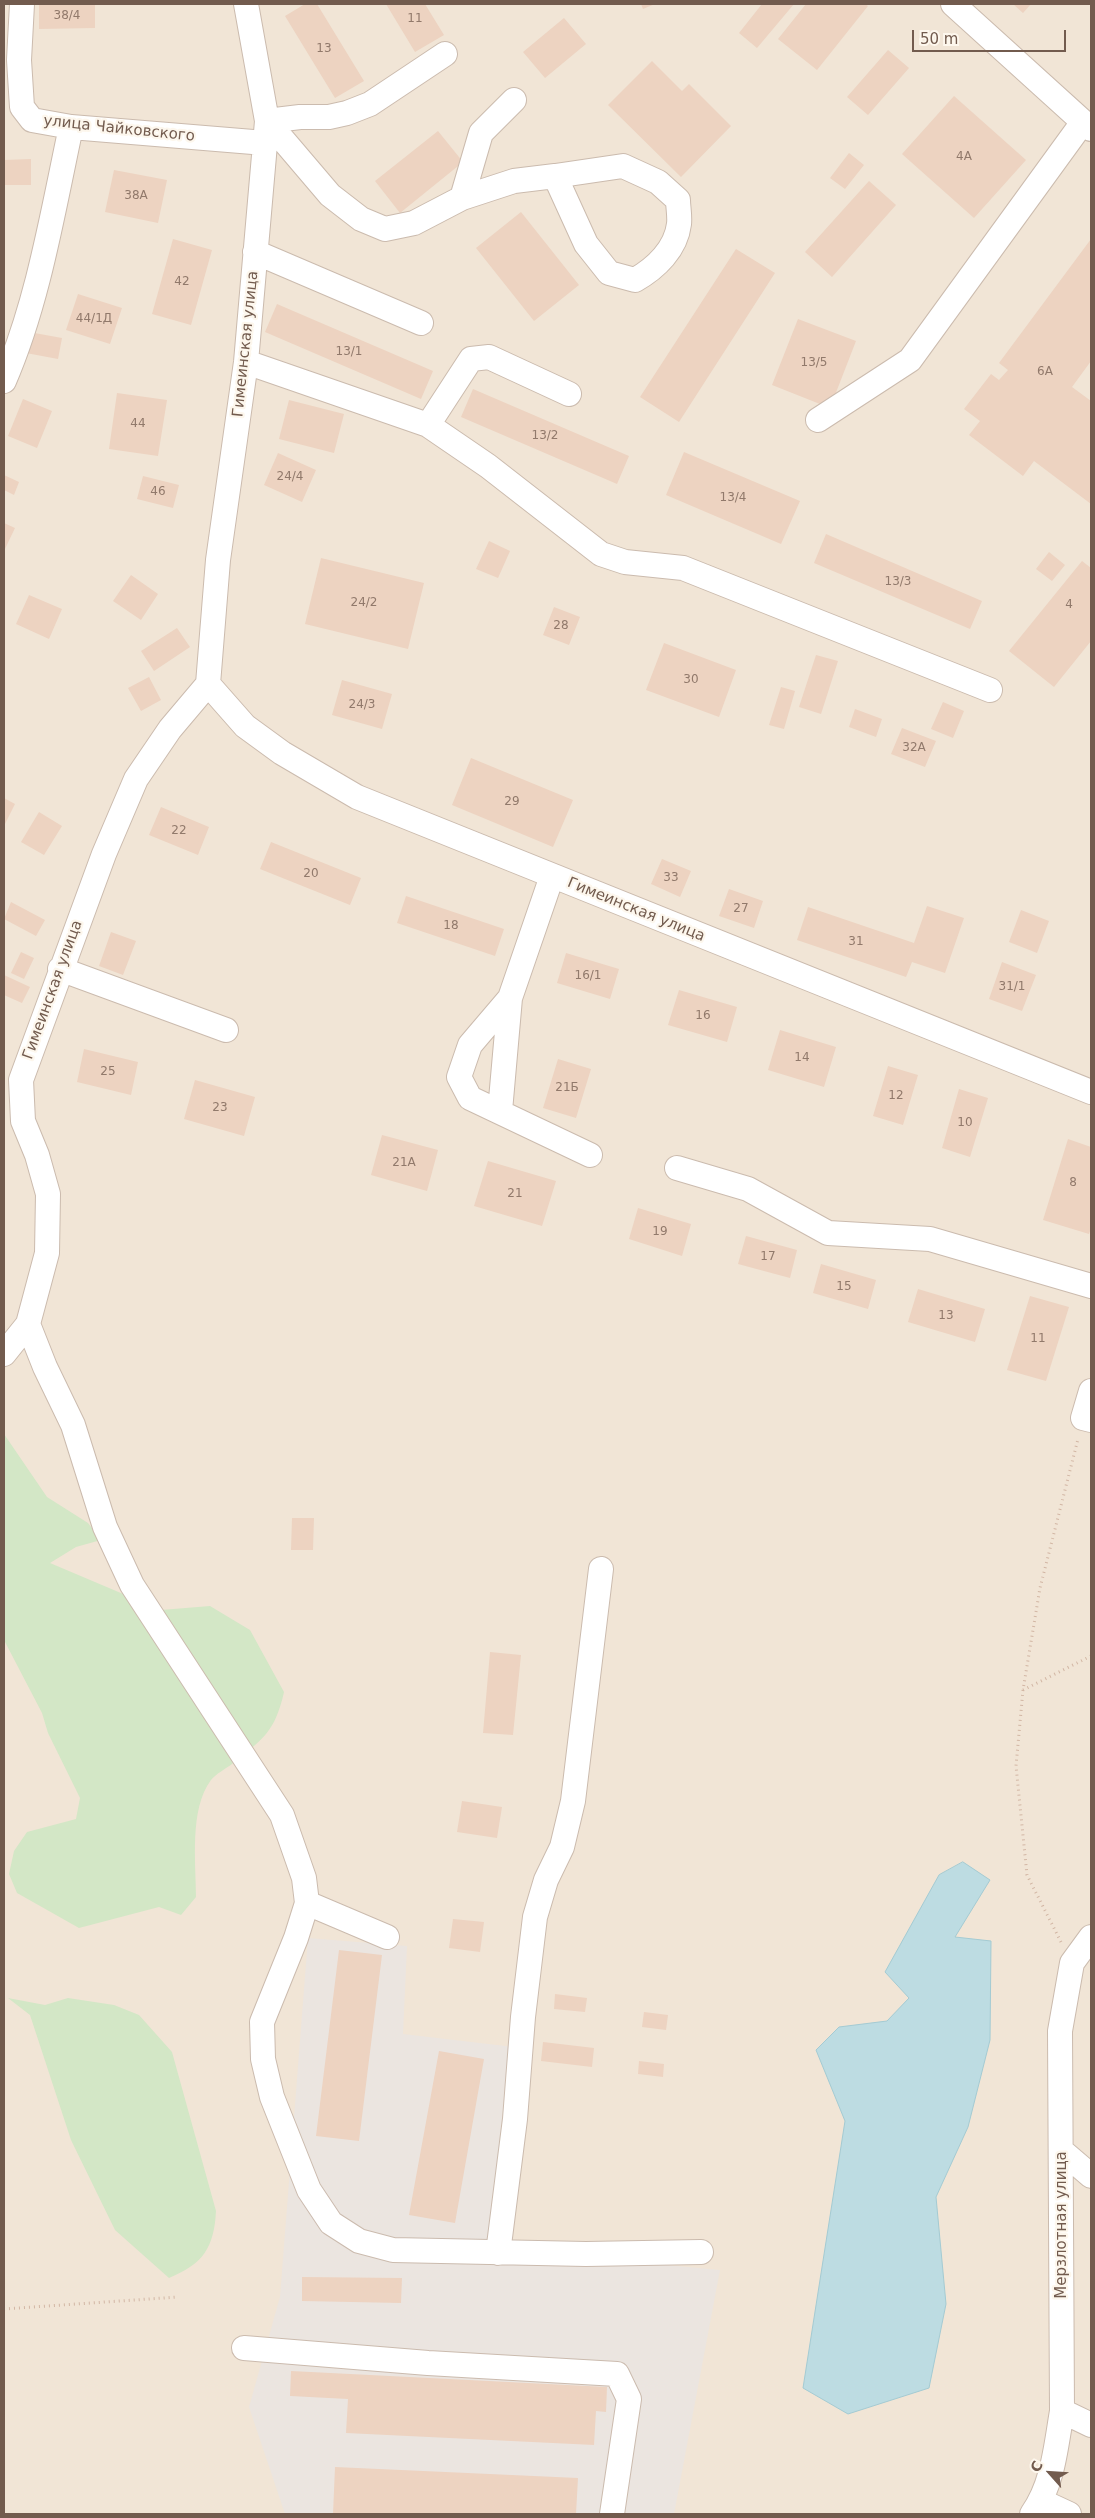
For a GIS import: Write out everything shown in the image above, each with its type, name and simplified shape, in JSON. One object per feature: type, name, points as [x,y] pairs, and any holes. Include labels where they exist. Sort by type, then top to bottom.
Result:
[{"type":"street","name":"улица Чайковского","points":[[22,4],[19,60],[22,107],[32,120],[71,127],[266,132],[300,117],[329,117],[347,113],[370,104],[445,54]]},
{"type":"street","name":"Гимеинская улица","points":[[28,1324],[47,1253],[48,1194],[37,1155],[23,1121],[21,1080],[60,969],[104,854],[136,779],[170,728],[208,684],[218,560],[246,362],[266,132],[246,4]]},
{"type":"street","points":[[818,420],[910,360],[1087,126],[953,4]]},
{"type":"street","points":[[462,198],[482,133],[514,100]]},
{"type":"street","points":[[4,381],[16,353],[41,259],[71,127]]},
{"type":"street","points":[[266,132],[330,195],[361,219],[385,229],[414,223],[462,198],[514,181],[623,166],[658,182],[678,200],[679,224],[670,248],[654,269],[635,280],[609,273],[586,244],[554,176]]},
{"type":"street","points":[[255,252],[421,323]]},
{"type":"street","points":[[428,426],[471,359],[489,357],[568,394]]},
{"type":"street","points":[[246,362],[428,426],[481,461],[601,554],[625,562],[683,568],[990,690]]},
{"type":"street","name":"Гимеинская улица","points":[[208,684],[245,726],[282,753],[356,797],[1091,1092]]},
{"type":"street","points":[[500,1111],[510,998],[552,876]]},
{"type":"street","points":[[60,969],[226,1030]]},
{"type":"street","points":[[510,998],[470,1045],[459,1077],[470,1098],[590,1155]]},
{"type":"street","points":[[677,1168],[748,1189],[828,1233],[930,1239],[1091,1286]]},
{"type":"street","points":[[4,1354],[28,1324],[45,1367],[73,1425],[105,1528],[128,1577],[282,1815],[304,1878],[307,1903],[296,1938],[262,2022],[264,2059],[272,2096],[309,2190],[331,2223],[359,2241],[393,2250],[586,2254],[701,2252]]},
{"type":"street","points":[[1087,1419],[1091,1391]]},
{"type":"street","points":[[498,2252],[515,2119],[522,2017],[535,1916],[546,1880],[562,1847],[573,1801],[600,1569]]},
{"type":"street","points":[[307,1903],[387,1937]]},
{"type":"street","name":"Мерзлотная улица","points":[[1037,2508],[1053,2463],[1062,2411],[1060,2031],[1065,1991],[1072,1963],[1091,1937]]},
{"type":"street","points":[[1062,2151],[1091,2176]]},
{"type":"street","points":[[244,2348],[428,2363],[617,2374],[629,2399],[612,2514]]},
{"type":"street","points":[[1062,2411],[1091,2425]]},
{"type":"street","points":[[1037,2508],[1069,2514]]},
{"type":"path","points":[[1072,1963],[1027,1875],[1016,1766],[1022,1690],[1040,1588],[1087,1419]]},
{"type":"path","points":[[1022,1690],[1091,1656]]},
{"type":"path","points":[[4,2309],[178,2297]]},
{"type":"shaded area","points":[[4,4],[1091,4],[1091,2514],[4,2514]]},
{"type":"shaded area","points":[[308,1938],[407,1946],[403,2034],[514,2047],[493,2249],[720,2270],[674,2514],[285,2514],[249,2407],[280,2297]]},
{"type":"green space","points":[[4,1434],[47,1497],[88,1523],[101,1540],[76,1547],[50,1563],[161,1610],[210,1606],[250,1630],[284,1692],[276,1717],[266,1734],[252,1748],[213,1778],[204,1792],[199,1806],[195,1837],[196,1897],[181,1915],[159,1907],[79,1928],[17,1893],[9,1874],[14,1851],[27,1832],[76,1819],[80,1798],[48,1733],[42,1713],[4,1640]]},
{"type":"green space","points":[[8,1998],[45,2005],[68,1998],[114,2005],[139,2015],[172,2052],[216,2211],[213,2235],[209,2245],[198,2260],[181,2273],[169,2278],[115,2230],[71,2140],[30,2015]]},
{"type":"water","points":[[963,1862],[990,1880],[955,1937],[991,1941],[990,2040],[968,2127],[936,2197],[946,2304],[929,2388],[848,2414],[803,2388],[845,2121],[816,2050],[839,2027],[887,2021],[909,1998],[885,1972],[939,1875]]},
{"type":"building","points":[[39,4],[95,4],[95,28],[39,29]]},
{"type":"building","points":[[305,4],[317,4],[364,81],[335,98],[285,16]]},
{"type":"building","points":[[386,4],[425,4],[444,35],[415,52]]},
{"type":"building","points":[[641,4],[655,4],[643,9]]},
{"type":"building","points":[[762,4],[794,4],[757,48],[739,33]]},
{"type":"building","points":[[806,4],[865,4],[868,6],[817,70],[778,39]]},
{"type":"building","points":[[1013,4],[1031,4],[1023,13]]},
{"type":"building","points":[[564,18],[586,44],[545,78],[523,52]]},
{"type":"building","points":[[888,50],[909,68],[868,115],[847,97]]},
{"type":"building","points":[[652,61],[682,91],[689,84],[731,126],[681,177],[608,105]]},
{"type":"building","points":[[954,96],[1026,160],[974,218],[902,154]]},
{"type":"building","points":[[438,131],[463,162],[400,213],[375,181]]},
{"type":"building","points":[[849,153],[864,165],[845,189],[830,178]]},
{"type":"building","points":[[31,159],[31,185],[4,185],[4,160]]},
{"type":"building","points":[[114,170],[167,180],[158,223],[105,212]]},
{"type":"building","points":[[869,181],[896,205],[832,277],[805,252]]},
{"type":"building","points":[[521,212],[579,285],[534,321],[476,248]]},
{"type":"building","points":[[173,239],[212,250],[191,325],[152,314]]},
{"type":"building","points":[[1091,239],[1091,361],[1072,387],[1091,401],[1091,504],[1034,461],[1023,476],[969,435],[980,421],[964,409],[991,374],[999,380],[1008,370],[999,363]]},
{"type":"building","points":[[736,249],[775,273],[679,422],[640,397]]},
{"type":"building","points":[[78,294],[122,308],[110,344],[66,330]]},
{"type":"building","points":[[277,304],[433,371],[421,399],[265,332]]},
{"type":"building","points":[[798,319],[856,341],[830,408],[772,385]]},
{"type":"building","points":[[29,332],[62,338],[58,359],[26,353]]},
{"type":"building","points":[[473,389],[629,456],[617,484],[461,417]]},
{"type":"building","points":[[117,393],[167,400],[158,456],[109,449]]},
{"type":"building","points":[[23,399],[52,411],[37,448],[8,436]]},
{"type":"building","points":[[289,400],[344,414],[334,453],[279,439]]},
{"type":"building","points":[[684,452],[800,501],[781,544],[666,495]]},
{"type":"building","points":[[278,453],[316,470],[302,502],[264,485]]},
{"type":"building","points":[[4,475],[19,482],[14,495],[4,490]]},
{"type":"building","points":[[143,476],[179,485],[173,508],[137,499]]},
{"type":"building","points":[[4,523],[15,528],[4,551]]},
{"type":"building","points":[[826,534],[982,601],[970,629],[814,563]]},
{"type":"building","points":[[489,541],[510,551],[498,578],[476,569]]},
{"type":"building","points":[[1049,552],[1065,565],[1052,581],[1036,569]]},
{"type":"building","points":[[321,558],[424,583],[408,649],[305,624]]},
{"type":"building","points":[[1082,561],[1091,568],[1091,641],[1054,687],[1009,651]]},
{"type":"building","points":[[131,575],[158,594],[141,620],[113,601]]},
{"type":"building","points":[[29,595],[62,609],[49,639],[16,624]]},
{"type":"building","points":[[554,607],[580,617],[569,645],[543,635]]},
{"type":"building","points":[[177,628],[190,647],[154,671],[141,651]]},
{"type":"building","points":[[664,643],[736,670],[719,717],[646,690]]},
{"type":"building","points":[[816,655],[838,661],[821,714],[799,707]]},
{"type":"building","points":[[149,677],[161,700],[141,711],[128,688]]},
{"type":"building","points":[[342,680],[392,694],[382,729],[332,715]]},
{"type":"building","points":[[781,687],[795,691],[784,729],[769,725]]},
{"type":"building","points":[[943,702],[964,711],[953,738],[931,729]]},
{"type":"building","points":[[855,709],[882,719],[876,737],[849,727]]},
{"type":"building","points":[[902,728],[936,741],[925,767],[891,754]]},
{"type":"building","points":[[471,758],[573,800],[553,847],[452,805]]},
{"type":"building","points":[[4,798],[15,804],[4,826]]},
{"type":"building","points":[[161,807],[209,827],[198,855],[149,835]]},
{"type":"building","points":[[39,812],[62,826],[44,855],[21,842]]},
{"type":"building","points":[[271,842],[361,878],[350,905],[260,869]]},
{"type":"building","points":[[662,859],[691,871],[680,897],[651,884]]},
{"type":"building","points":[[729,889],[763,901],[754,928],[719,916]]},
{"type":"building","points":[[406,896],[504,929],[495,956],[397,923]]},
{"type":"building","points":[[11,902],[45,920],[36,936],[4,919]]},
{"type":"building","points":[[927,906],[964,918],[945,973],[912,962],[906,977],[797,940],[808,907],[914,943]]},
{"type":"building","points":[[1021,910],[1049,921],[1037,953],[1009,942]]},
{"type":"building","points":[[111,932],[136,941],[123,975],[99,966]]},
{"type":"building","points":[[21,952],[34,958],[24,979],[11,973]]},
{"type":"building","points":[[566,953],[619,969],[610,999],[557,983]]},
{"type":"building","points":[[1002,962],[1036,975],[1022,1011],[989,999]]},
{"type":"building","points":[[4,975],[30,987],[22,1003],[4,995]]},
{"type":"building","points":[[679,990],[737,1007],[727,1042],[668,1025]]},
{"type":"building","points":[[780,1030],[836,1047],[824,1087],[768,1070]]},
{"type":"building","points":[[84,1049],[138,1062],[131,1095],[77,1082]]},
{"type":"building","points":[[558,1059],[591,1069],[576,1118],[543,1108]]},
{"type":"building","points":[[888,1066],[918,1075],[903,1125],[873,1116]]},
{"type":"building","points":[[195,1080],[255,1097],[244,1136],[184,1119]]},
{"type":"building","points":[[959,1089],[988,1098],[970,1157],[942,1148]]},
{"type":"building","points":[[382,1135],[438,1150],[427,1191],[371,1175]]},
{"type":"building","points":[[1068,1139],[1091,1147],[1091,1228],[1089,1234],[1043,1220]]},
{"type":"building","points":[[488,1161],[556,1181],[542,1226],[474,1206]]},
{"type":"building","points":[[638,1208],[691,1224],[682,1256],[629,1239]]},
{"type":"building","points":[[746,1236],[797,1250],[790,1278],[738,1264]]},
{"type":"building","points":[[821,1264],[876,1280],[868,1309],[813,1293]]},
{"type":"building","points":[[918,1289],[985,1309],[975,1342],[908,1322]]},
{"type":"building","points":[[1030,1296],[1069,1307],[1046,1381],[1007,1370]]},
{"type":"building","points":[[292,1518],[314,1518],[313,1550],[291,1550]]},
{"type":"building","points":[[490,1652],[521,1655],[513,1735],[483,1733]]},
{"type":"building","points":[[462,1801],[502,1807],[497,1838],[457,1832]]},
{"type":"building","points":[[453,1919],[484,1922],[480,1952],[449,1948]]},
{"type":"building","points":[[339,1950],[382,1955],[359,2141],[316,2136]]},
{"type":"building","points":[[555,1994],[587,1998],[585,2012],[554,2009]]},
{"type":"building","points":[[644,2012],[668,2015],[666,2030],[642,2027]]},
{"type":"building","points":[[543,2042],[594,2048],[592,2067],[541,2061]]},
{"type":"building","points":[[439,2051],[484,2059],[455,2223],[409,2215]]},
{"type":"building","points":[[639,2061],[664,2064],[663,2077],[638,2074]]},
{"type":"building","points":[[302,2277],[402,2278],[401,2303],[302,2301]]},
{"type":"building","points":[[291,2371],[607,2387],[606,2412],[596,2411],[594,2445],[346,2433],[348,2399],[290,2396]]},
{"type":"building","points":[[335,2467],[578,2478],[576,2514],[333,2514]]}]
